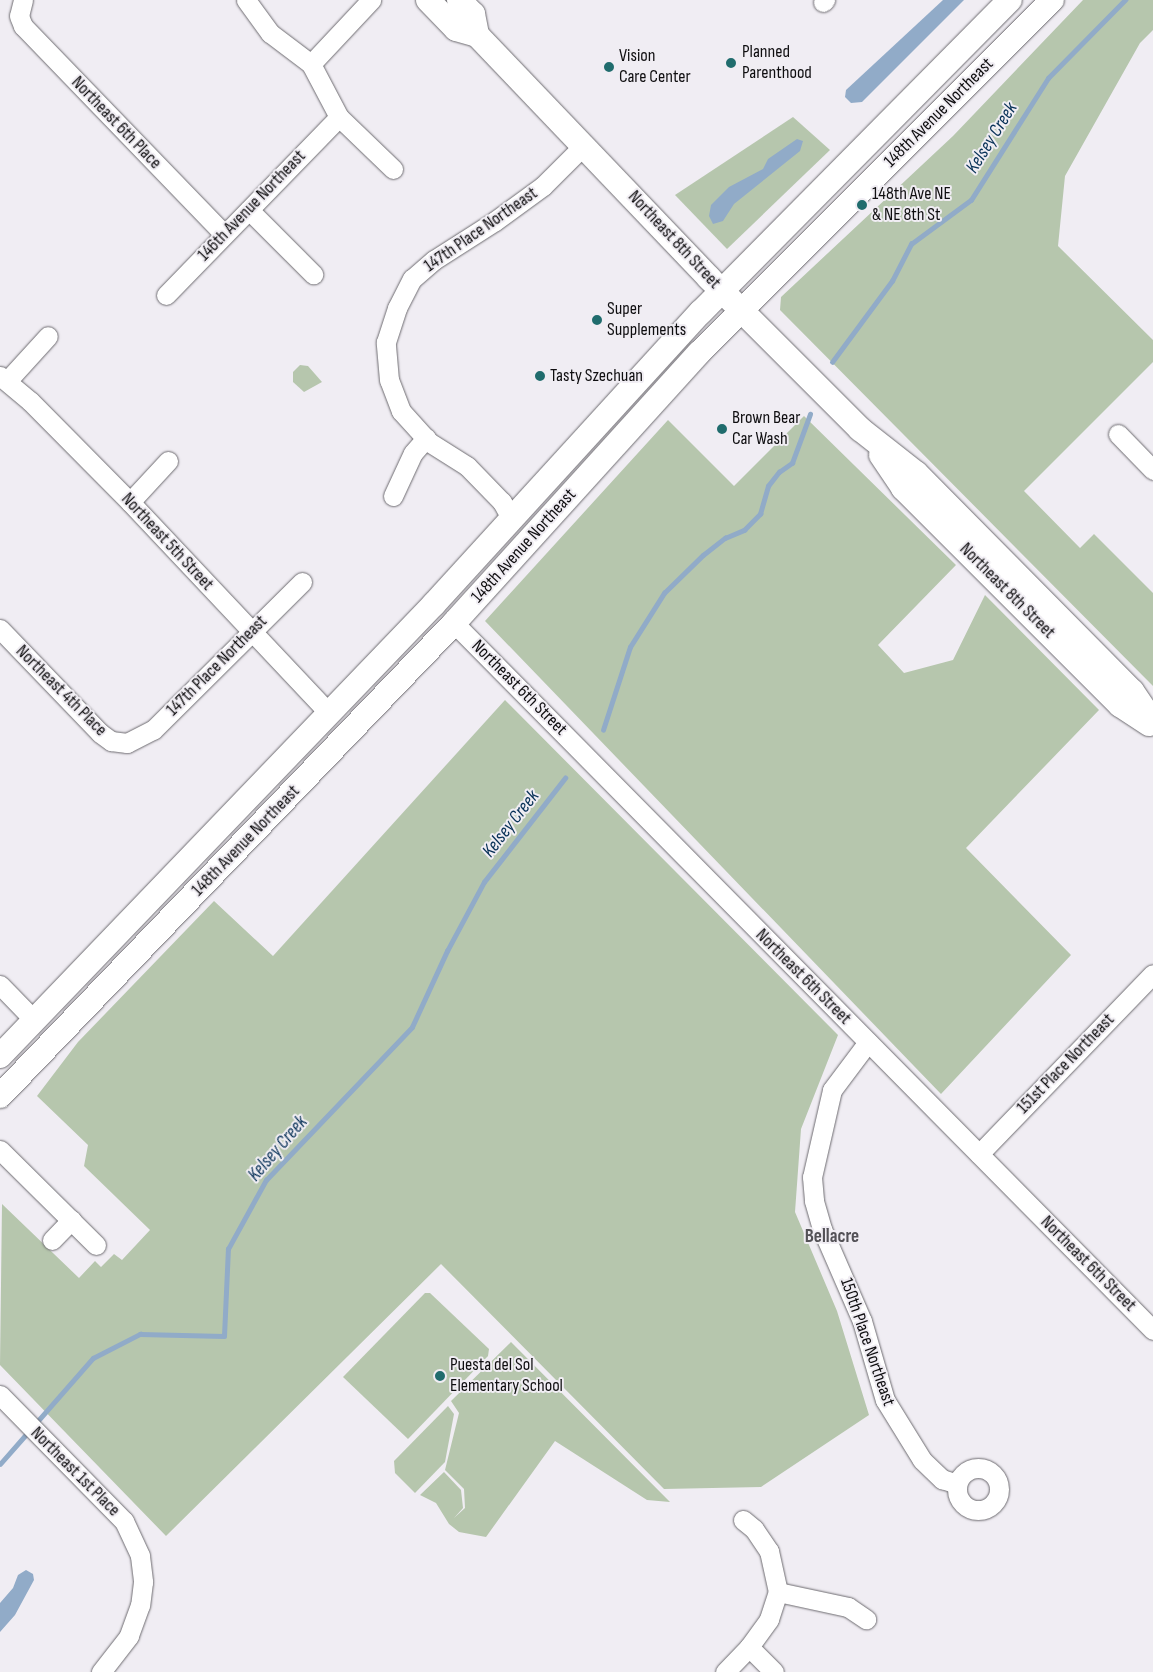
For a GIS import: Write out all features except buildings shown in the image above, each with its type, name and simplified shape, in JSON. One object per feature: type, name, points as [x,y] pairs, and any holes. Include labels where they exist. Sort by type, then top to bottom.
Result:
[{"type":"main road","name":"Northeast 8th Street","points":[[428,0],[456,29],[477,35],[722,290],[873,443],[916,473],[1132,691],[1153,722]]},
{"type":"main road","name":"Northeast 8th Street","points":[[459,0],[473,14],[477,35]]},
{"type":"main road","name":"148th Avenue Northeast","points":[[0,1056],[330,714],[512,520],[722,290],[1010,0]]},
{"type":"main road","name":"148th Avenue Northeast","points":[[0,1096],[454,623],[741,309],[1052,0]]},
{"type":"main road","points":[[952,100],[940,103],[936,100],[934,91],[976,36]]},
{"type":"main road","name":"Northeast 8th Street","points":[[873,443],[903,488],[1120,705],[1153,727]]},
{"type":"main road","points":[[519,551],[547,507],[548,501],[540,489]]},
{"type":"street","points":[[246,0],[270,33],[311,64],[339,117],[393,169]]},
{"type":"street","points":[[311,64],[371,0]]},
{"type":"street","name":"Northeast 6th Place","points":[[21,3],[23,26],[224,234]]},
{"type":"street","name":"146th Avenue Northeast","points":[[166,295],[339,117]]},
{"type":"street","name":"147th Place Northeast","points":[[426,438],[401,411],[389,380],[386,342],[397,308],[412,279],[434,260],[495,221],[542,186],[584,145]]},
{"type":"street","points":[[249,210],[312,274]]},
{"type":"street","points":[[4,378],[48,336]]},
{"type":"street","name":"Northeast 5th Street","points":[[4,378],[130,502],[250,632],[330,714]]},
{"type":"street","points":[[1118,434],[1153,470]]},
{"type":"street","points":[[392,496],[412,453],[426,438],[467,466],[502,502],[512,520]]},
{"type":"street","points":[[130,502],[168,461]]},
{"type":"street","name":"147th Place Northeast","points":[[127,743],[153,730],[302,582]]},
{"type":"street","name":"Northeast 6th Street","points":[[454,623],[1153,1330]]},
{"type":"street","name":"Northeast 4th Place","points":[[0,629],[100,732],[112,741],[127,743]]},
{"type":"street","name":"151st Place Northeast","points":[[979,1154],[1153,974]]},
{"type":"street","points":[[0,985],[34,1020]]},
{"type":"street","name":"150th Place Northeast","points":[[868,1042],[832,1090],[812,1177],[814,1201],[822,1229],[862,1321],[885,1400],[905,1437],[922,1460],[942,1479],[957,1484]]},
{"type":"street","points":[[0,1150],[96,1245]]},
{"type":"street","points":[[52,1240],[71,1220]]},
{"type":"street","name":"Northeast 1st Place","points":[[0,1395],[124,1521],[140,1556],[143,1582],[140,1605],[129,1636],[100,1672]]},
{"type":"street","points":[[725,1672],[750,1647],[769,1619],[778,1592],[769,1551],[754,1529],[743,1520]]},
{"type":"street","points":[[778,1592],[848,1606],[866,1619]]},
{"type":"street","points":[[750,1647],[774,1672]]},
{"type":"green space","points":[[1083,0],[1153,0],[1153,30],[1140,43],[1065,176],[1058,246],[1153,340],[1153,362],[1024,491],[1080,548],[1094,534],[1153,593],[1153,686],[780,310],[781,297],[953,136]]},
{"type":"green space","points":[[793,117],[830,150],[727,249],[675,195]]},
{"type":"green space","points":[[300,365],[308,366],[322,382],[304,392],[293,382],[293,372]]},
{"type":"green space","points":[[804,416],[956,565],[878,645],[904,673],[953,660],[985,595],[1099,710],[966,848],[1071,955],[941,1094],[485,621],[668,420],[734,486]]},
{"type":"green space","points":[[505,700],[838,1035],[801,1129],[795,1212],[837,1311],[869,1415],[761,1487],[664,1489],[441,1264],[166,1536],[0,1365],[2,1204],[79,1278],[95,1261],[101,1267],[114,1254],[122,1260],[150,1230],[84,1166],[88,1145],[37,1096],[78,1042],[214,901],[273,956]]},
{"type":"green space","points":[[425,1293],[430,1293],[489,1349],[488,1356],[408,1439],[343,1377]]},
{"type":"green space","points":[[511,1342],[670,1502],[647,1500],[555,1441],[486,1537],[459,1532],[449,1524],[436,1503],[420,1495],[444,1472],[461,1490],[463,1508],[454,1518],[465,1508],[464,1489],[445,1470],[459,1413],[451,1401]]},
{"type":"green space","points":[[448,1406],[454,1414],[445,1462],[415,1493],[395,1473],[394,1461]]},
{"type":"water","points":[[943,0],[964,0],[862,102],[851,103],[845,97],[846,90]]},
{"type":"water","points":[[797,139],[803,141],[800,151],[734,204],[723,221],[713,224],[709,216],[711,205],[729,187],[763,169],[768,159]]},
{"type":"water","points":[[26,1570],[33,1574],[34,1580],[15,1615],[0,1632],[0,1603],[13,1588],[18,1575]]},
{"type":"waterway","name":"Kelsey Creek","points":[[832,362],[892,281],[911,244],[971,200],[1048,78],[1125,0]]},
{"type":"waterway","name":"Kelsey Creek","points":[[603,730],[630,647],[664,593],[703,555],[725,538],[744,530],[760,514],[768,486],[779,472],[792,463],[810,414]]},
{"type":"waterway","name":"Kelsey Creek","points":[[36,1423],[93,1358],[140,1334],[224,1336],[228,1249],[266,1180],[412,1027],[447,951],[484,882],[565,778]]},
{"type":"waterway","name":"Kelsey Creek","points":[[0,1464],[29,1431]]},
{"type":"place","name":"Planned Parenthood","points":[[731,63]]},
{"type":"place","name":"Vision Care Center","points":[[609,67]]},
{"type":"place","name":"148th Ave NE & NE 8th St","points":[[862,205]]},
{"type":"place","name":"Super Supplements","points":[[597,320]]},
{"type":"place","name":"Tasty Szechuan","points":[[540,376]]},
{"type":"place","name":"Brown Bear Car Wash","points":[[722,429]]},
{"type":"place","name":"Puesta del Sol Elementary School","points":[[440,1376]]},
{"type":"district","name":"Bellacre","points":[[832,1237]]}]
